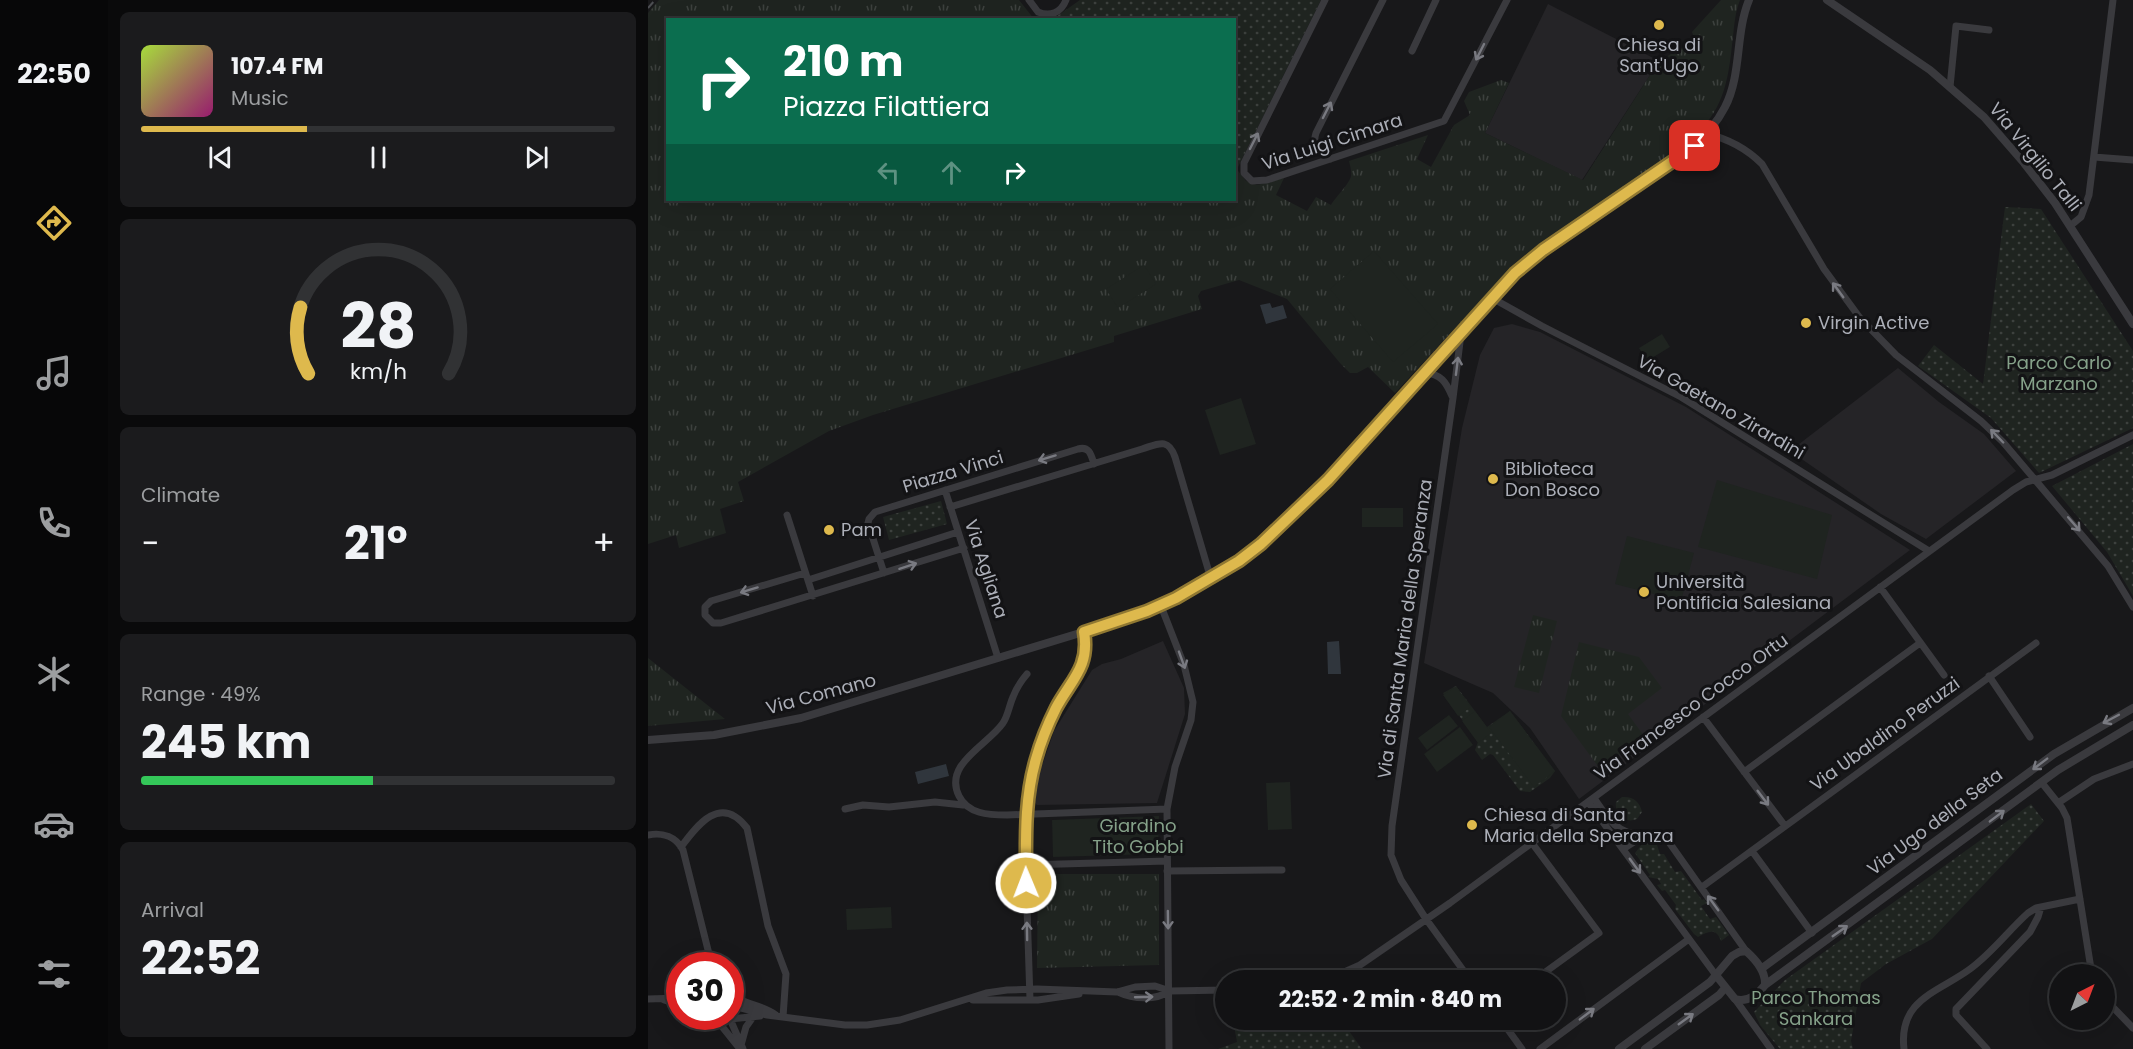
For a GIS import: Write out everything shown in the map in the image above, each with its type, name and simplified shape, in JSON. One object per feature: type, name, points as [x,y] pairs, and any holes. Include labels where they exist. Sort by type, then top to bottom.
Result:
[{"type":"street","points":[[1029,0],[1038,12],[1050,14],[1061,9],[1066,0]]},
{"type":"street","name":"Via Luigi Cimara","points":[[1325,0],[1246,158],[1243,170],[1249,179],[1259,181],[1444,121],[1507,0]]},
{"type":"street","points":[[1330,159],[1318,150],[1315,137],[1383,0]]},
{"type":"street","points":[[1412,51],[1436,0]]},
{"type":"street","name":"Via Comano","points":[[648,740],[714,735],[772,725],[830,710],[1084,632],[1161,606],[1211,579],[1252,552],[1336,472],[1515,273],[1543,250],[1668,166],[1707,135],[1724,110],[1731,93],[1742,26],[1749,0]]},
{"type":"street","name":"Via Virgilio Talli","points":[[1827,0],[1915,59],[1980,113],[2043,186],[2132,322]]},
{"type":"street","points":[[2070,226],[2081,217],[2087,204],[2113,0]]},
{"type":"street","points":[[1950,87],[1956,26],[1989,30]]},
{"type":"street","points":[[1707,135],[1737,144],[1762,164],[1824,269],[1860,318],[1896,355],[1989,428],[2108,566],[2133,608]]},
{"type":"street","points":[[2094,157],[2133,160]]},
{"type":"street","name":"Via Gaetano Zirardini","points":[[1492,298],[1681,397],[1929,551]]},
{"type":"street","name":"Via di Santa Maria della Speranza","points":[[1461,334],[1391,842],[1392,859],[1396,871],[1426,919],[1464,970]]},
{"type":"street","points":[[1425,373],[1436,374],[1442,378],[1453,398]]},
{"type":"street","name":"Via Francesco Cocco Ortu","points":[[1347,970],[1360,964],[1426,919],[1532,843],[2013,490],[2022,484],[2052,475],[2133,435]]},
{"type":"street","name":"Piazza Vinci","points":[[950,507],[1159,444],[1169,446],[1174,453],[1211,579]]},
{"type":"street","name":"Piazza Vinci","points":[[884,573],[868,523],[872,514],[1081,448],[1089,452],[1094,464]]},
{"type":"street","name":"Via Agliana","points":[[945,490],[998,658]]},
{"type":"street","points":[[787,515],[813,596]]},
{"type":"street","points":[[958,532],[879,558],[711,601],[705,607],[705,615],[713,623],[722,623],[964,548]]},
{"type":"street","points":[[1880,587],[1944,675]]},
{"type":"street","points":[[1161,606],[1184,664],[1193,702],[1191,720],[1171,783],[1167,809],[1170,1049]]},
{"type":"street","points":[[1030,1000],[1026,815],[1031,776],[1045,732],[1083,664],[1086,650],[1084,632]]},
{"type":"street","points":[[1744,772],[1920,643]]},
{"type":"street","name":"Via Ubaldino Peruzzi","points":[[1702,887],[2036,643]]},
{"type":"street","points":[[963,805],[955,788],[958,771],[1002,724],[1012,698],[1027,674]]},
{"type":"street","points":[[1989,676],[2030,737]]},
{"type":"street","name":"Via Ugo della Seta","points":[[1761,969],[2054,754],[2133,708]]},
{"type":"street","points":[[1703,717],[1785,826]]},
{"type":"street","name":"Via Ugo della Seta","points":[[1765,985],[2042,783],[2107,739],[2133,725]]},
{"type":"street","points":[[2058,803],[2092,780],[2133,764]]},
{"type":"street","points":[[2042,783],[2058,803],[2068,822],[2090,964]]},
{"type":"street","points":[[1591,800],[1618,829],[1631,834],[1664,836],[1702,887],[1761,969],[1765,978],[1765,985],[1750,998],[1743,1001],[1735,999]]},
{"type":"street","points":[[1591,800],[1623,849],[1772,1049]]},
{"type":"street","points":[[846,809],[863,805],[889,807],[934,802],[963,805],[987,814],[1026,815],[1167,809]]},
{"type":"street","points":[[681,847],[701,822],[714,814],[731,816],[747,828],[766,919],[786,974],[781,1017]]},
{"type":"street","points":[[648,835],[668,836],[676,840],[681,847],[691,876],[709,952]]},
{"type":"street","points":[[1623,849],[1645,835]]},
{"type":"street","points":[[1532,843],[1599,933],[1548,970]]},
{"type":"street","points":[[1752,851],[1812,933]]},
{"type":"street","points":[[1026,865],[1167,861]]},
{"type":"street","points":[[1167,871],[1282,870]]},
{"type":"street","points":[[1904,1049],[1906,1024],[1918,1001],[1971,969],[2028,913],[2041,907],[2080,899]]},
{"type":"street","points":[[1987,1049],[1956,1015],[1956,1009],[2030,932],[2041,907]]},
{"type":"street","points":[[1540,1049],[1689,939]]},
{"type":"street","points":[[1619,1049],[1710,982],[1732,956],[1746,951]]},
{"type":"street","points":[[1645,1049],[1719,995],[1725,988]]},
{"type":"street","points":[[744,1009],[767,1015],[845,1025],[873,1025],[900,1020],[996,991],[1029,989],[1117,992],[1137,998],[1159,996],[1170,991],[1215,990]]},
{"type":"street","points":[[969,999],[1053,999],[1087,992]]},
{"type":"street","points":[[662,999],[666,997]]},
{"type":"street","points":[[648,999],[666,999]]},
{"type":"street","points":[[662,999],[666,1000]]},
{"type":"street","points":[[744,1002],[760,1006],[781,1017]]},
{"type":"street","points":[[2115,1009],[2133,1028]]},
{"type":"street","points":[[744,1017],[767,1015]]},
{"type":"street","points":[[741,1048],[746,1027],[753,1017]]},
{"type":"street","points":[[725,1030],[741,1048]]},
{"type":"street","points":[[734,1030],[741,1048]]},
{"type":"street","points":[[1508,1030],[1522,1049]]},
{"type":"shaded area","points":[[1548,4],[1659,61],[1582,180],[1485,133]]},
{"type":"shaded area","points":[[1270,303],[1272,308],[1283,305],[1287,318],[1266,324],[1260,305]]},
{"type":"shaded area","name":"Università Pontificia Salesiana","points":[[1512,324],[1540,332],[1686,407],[1910,550],[1579,799],[1530,728],[1493,693],[1424,663],[1462,428],[1480,355],[1494,328]]},
{"type":"shaded area","points":[[1898,368],[1939,402],[1984,434],[2016,471],[1926,539],[1881,514],[1790,451]]},
{"type":"shaded area","points":[[1163,641],[1184,688],[1185,714],[1157,803],[1037,805],[1033,801],[1037,780],[1054,731],[1092,670]]},
{"type":"shaded area","points":[[1339,641],[1341,674],[1328,674],[1327,642]]},
{"type":"shaded area","points":[[946,764],[949,776],[918,784],[915,772]]},
{"type":"green space","points":[[659,0],[1019,0],[1033,18],[666,18],[666,201],[1236,201],[1236,168],[1246,181],[1257,185],[1284,178],[1276,195],[1307,211],[1316,197],[1331,205],[1350,179],[1349,161],[1428,135],[1417,159],[1431,167],[1454,125],[1470,115],[1464,101],[1469,92],[1501,80],[1509,83],[1485,133],[1583,180],[1659,61],[1695,40],[1692,32],[1721,0],[1740,0],[1735,17],[1730,62],[1724,89],[1720,102],[1706,124],[1684,146],[1536,246],[1515,263],[1395,393],[1368,367],[1357,373],[1350,373],[1287,299],[1239,280],[1201,291],[1198,296],[1202,309],[1114,336],[1114,342],[873,415],[829,431],[738,482],[744,501],[720,509],[726,533],[679,548],[676,535],[648,544],[648,13]]},
{"type":"green space","points":[[1080,0],[1321,0],[1237,169],[1236,18],[1054,18]]},
{"type":"green space","name":"Parco Carlo Marzano","points":[[2005,207],[2041,209],[2133,351],[2133,428],[2039,473],[1991,418],[1918,366],[1934,345],[1983,384]]},
{"type":"green space","points":[[1374,251],[1438,324],[1393,362],[1330,289]]},
{"type":"green space","points":[[1144,265],[1156,284],[1118,308],[1106,289]]},
{"type":"green space","points":[[1662,334],[1670,347],[1647,361],[1639,348]]},
{"type":"green space","points":[[1241,398],[1256,444],[1220,455],[1205,410]]},
{"type":"green space","name":"Parco Carlo Marzano","points":[[2133,444],[2133,596],[2107,552],[2052,486]]},
{"type":"green space","points":[[1717,480],[1832,515],[1817,579],[1698,547]]},
{"type":"green space","points":[[941,501],[947,524],[889,540],[883,517]]},
{"type":"green space","points":[[1362,508],[1403,508],[1403,527],[1362,527]]},
{"type":"green space","points":[[1627,536],[1694,553],[1681,601],[1615,584]]},
{"type":"green space","points":[[1533,615],[1557,621],[1539,693],[1514,687]]},
{"type":"green space","points":[[1579,642],[1639,657],[1662,688],[1628,714],[1644,736],[1600,769],[1561,716]]},
{"type":"green space","points":[[648,658],[725,719],[648,726]]},
{"type":"green space","points":[[1456,686],[1487,727],[1510,711],[1555,771],[1550,778],[1530,792],[1520,791],[1493,755],[1490,754],[1482,760],[1475,750],[1478,742],[1443,693]]},
{"type":"green space","points":[[1456,686],[1471,707],[1458,716],[1443,695]]},
{"type":"green space","points":[[1475,711],[1491,733],[1478,743],[1462,721]]},
{"type":"green space","points":[[1510,711],[1555,771],[1534,787],[1489,727]]},
{"type":"green space","points":[[1449,715],[1458,726],[1427,750],[1418,738]]},
{"type":"green space","points":[[1460,727],[1473,745],[1437,772],[1424,754]]},
{"type":"green space","points":[[1290,782],[1292,829],[1268,830],[1266,783]]},
{"type":"green space","points":[[1622,797],[1633,799],[1640,805],[1642,812],[1637,819],[1628,820],[1621,817],[1617,811],[1616,802]]},
{"type":"green space","name":"Parco Thomas Sankara","points":[[2031,804],[2044,821],[1932,939],[1886,964],[1861,983],[1851,1041],[1853,1049],[1780,1049],[1760,1025],[1754,1012],[1785,980]]},
{"type":"green space","name":"Giardino Tito Gobbi","points":[[1159,816],[1158,851],[1153,854],[1053,857],[1052,820]]},
{"type":"green space","points":[[1656,840],[1662,843],[1657,845],[1660,854],[1664,854],[1675,872],[1681,871],[1702,900],[1704,899],[1707,903],[1701,906],[1710,919],[1716,917],[1729,935],[1721,941],[1714,932],[1698,937],[1694,934],[1675,909],[1676,905],[1665,890],[1662,891],[1657,885],[1661,884],[1658,879],[1648,877],[1650,875],[1635,853],[1642,844]]},
{"type":"green space","points":[[1038,874],[1159,874],[1159,965],[1037,968]]},
{"type":"green space","points":[[891,907],[892,928],[847,930],[846,909]]},
{"type":"green space","points":[[1235,1030],[1348,1030],[1362,1049],[1218,1049],[1237,1042]]},
{"type":"railway","points":[[648,8],[655,0]]},
{"type":"place","name":"Chiesa di Sant'Ugo","points":[[1659,25]]},
{"type":"place","name":"Virgin Active","points":[[1806,323]]},
{"type":"place","name":"Biblioteca Don Bosco","points":[[1493,479]]},
{"type":"place","name":"Pam","points":[[829,530]]},
{"type":"place","name":"Università Pontificia Salesiana","points":[[1644,592]]},
{"type":"place","name":"Chiesa di Santa Maria della Speranza","points":[[1472,825]]},
{"type":"route","points":[[1026,883],[1026,815],[1031,776],[1048,725],[1083,664],[1086,650],[1084,632],[1161,606],[1211,579],[1252,552],[1328,480],[1515,273],[1543,250],[1695,146]]}]
